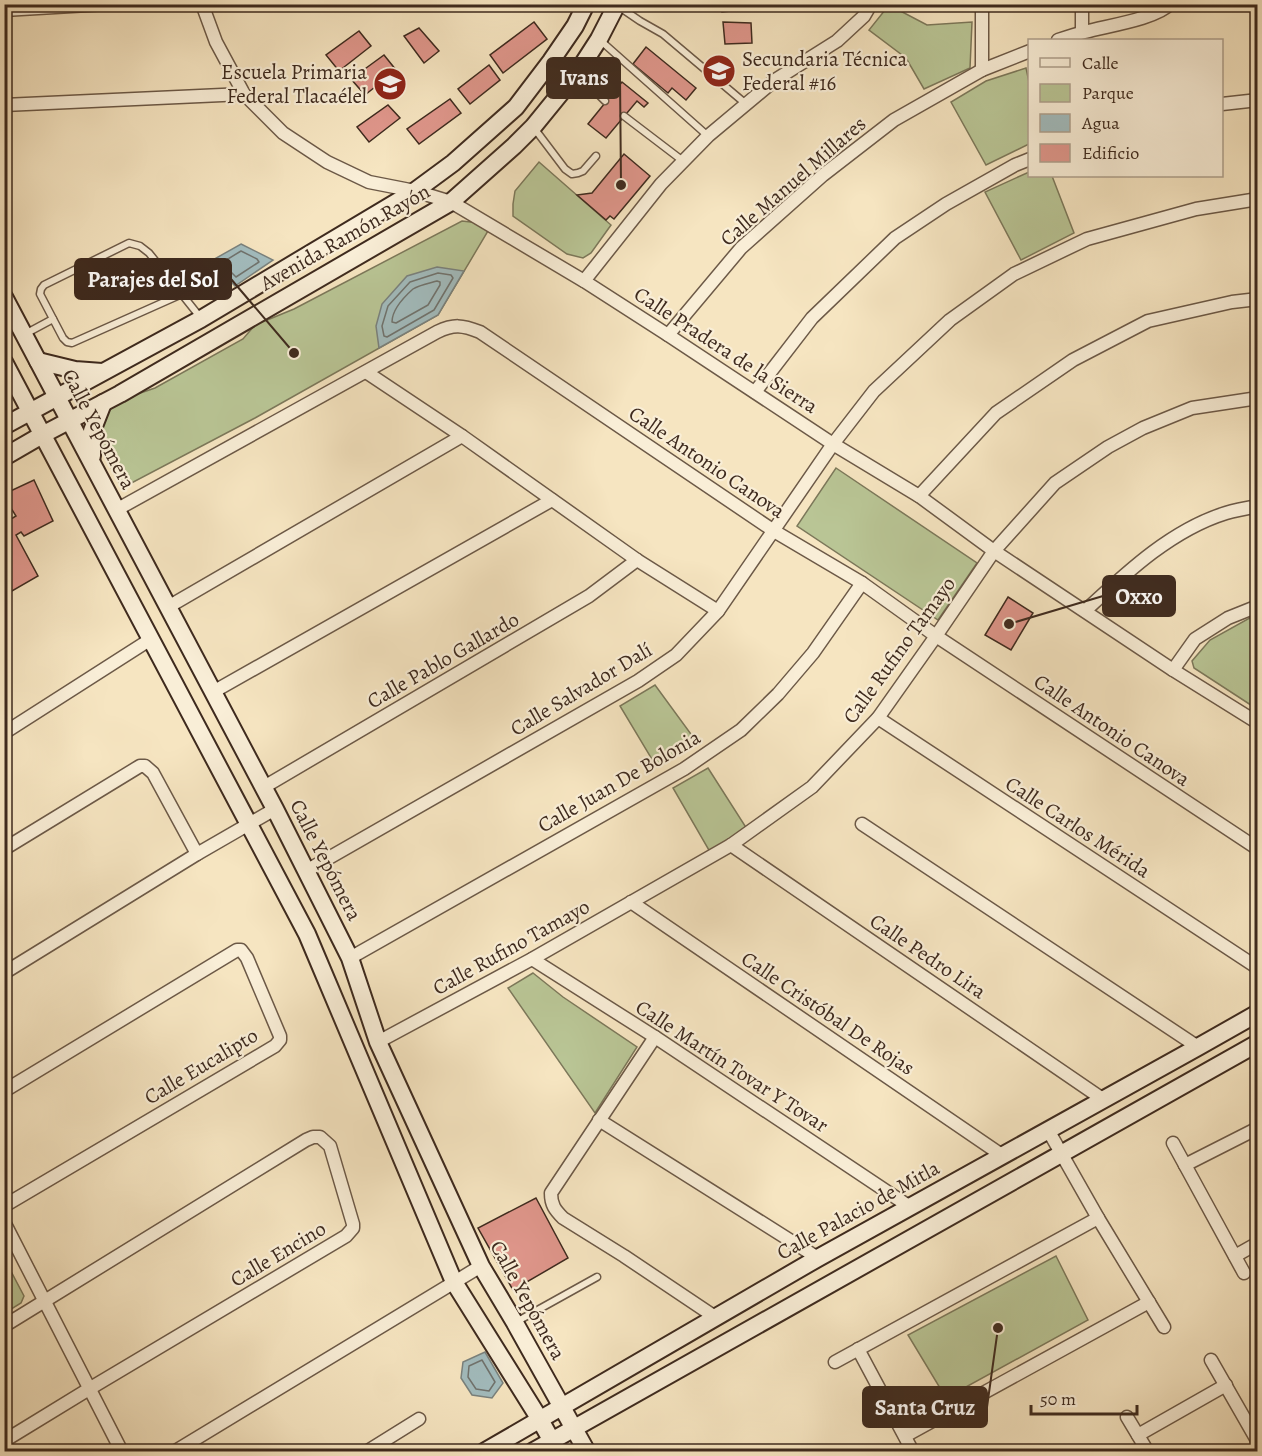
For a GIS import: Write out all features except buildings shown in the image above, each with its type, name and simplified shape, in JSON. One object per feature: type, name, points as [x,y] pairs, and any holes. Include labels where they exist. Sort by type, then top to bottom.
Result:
[{"type":"main road","name":"Avenida Ramón Rayón","points":[[4,426],[201,319],[415,191],[453,163],[516,107],[575,26],[586,4]]},
{"type":"main road","name":"Avenida Ramón Rayón","points":[[4,457],[104,403],[451,202],[533,126],[577,73],[617,5]]},
{"type":"main road","name":"Calle Yepómera","points":[[4,297],[264,787],[350,958],[378,1042],[481,1266],[587,1452]]},
{"type":"main road","points":[[38,361],[103,372]]},
{"type":"main road","points":[[4,362],[307,934],[454,1282],[554,1446]]},
{"type":"main road","points":[[92,460],[92,431],[104,403]]},
{"type":"main road","name":"Calle Palacio de Mitla","points":[[484,1452],[818,1258],[1257,1013]]},
{"type":"main road","points":[[532,1452],[554,1446],[573,1427],[1257,1043]]},
{"type":"street","points":[[4,10],[106,4]]},
{"type":"street","name":"Calle Pradera de la Sierra","points":[[202,4],[216,42],[244,94],[284,133],[327,162],[369,182],[415,191],[451,202],[584,281],[833,444],[919,496],[994,551],[1257,723]]},
{"type":"street","points":[[584,281],[661,184],[708,136],[775,80],[837,41],[864,16],[871,4]]},
{"type":"street","points":[[982,4],[982,70]]},
{"type":"street","points":[[1082,4],[1082,32]]},
{"type":"street","points":[[1061,39],[1152,15],[1167,8],[1170,4]]},
{"type":"street","name":"Calle Manuel Millares","points":[[668,335],[741,248],[823,175],[894,120],[982,70],[1028,51]]},
{"type":"street","points":[[4,105],[244,94]]},
{"type":"street","points":[[1223,104],[1257,100]]},
{"type":"street","points":[[755,392],[812,318],[895,238],[946,204],[1028,159]]},
{"type":"street","name":"Calle Salvador Dalí","points":[[306,871],[638,681],[676,655],[718,611],[833,444],[874,391],[950,321],[1014,274],[1087,239],[1196,209],[1257,199]]},
{"type":"street","points":[[919,496],[996,413],[1073,360],[1148,321],[1232,302],[1257,299]]},
{"type":"street","name":"Calle Antonio Canova","points":[[116,510],[448,327],[469,328],[480,332],[774,531],[862,583],[936,636],[1257,849]]},
{"type":"street","points":[[366,372],[462,436],[638,560],[718,611]]},
{"type":"street","name":"Calle Rufino Tamayo","points":[[378,1042],[531,959],[731,845],[812,787],[878,718],[994,551],[1055,483],[1108,447],[1143,428],[1192,408],[1257,398]]},
{"type":"street","points":[[168,607],[462,436]]},
{"type":"street","points":[[213,692],[552,500]]},
{"type":"street","points":[[1085,611],[1116,582],[1155,551],[1187,530],[1225,513],[1257,506]]},
{"type":"street","name":"Calle Pablo Gallardo","points":[[264,787],[590,596],[638,560]]},
{"type":"street","name":"Calle Juan De Bolonia","points":[[350,958],[684,769],[741,730],[778,694],[813,653],[862,583]]},
{"type":"street","points":[[1173,670],[1195,639],[1228,618],[1257,606]]},
{"type":"street","points":[[4,733],[151,639]]},
{"type":"street","name":"Calle Carlos Mérida","points":[[878,718],[1257,968]]},
{"type":"street","points":[[4,849],[140,766],[145,766],[153,772],[197,854]]},
{"type":"street","points":[[4,973],[197,854],[275,809]]},
{"type":"street","points":[[862,824],[1198,1047]]},
{"type":"street","name":"Calle Pedro Lira","points":[[731,845],[1104,1100]]},
{"type":"street","name":"Calle Cristóbal De Rojas","points":[[631,902],[1003,1156]]},
{"type":"street","name":"Calle Eucalipto","points":[[4,1091],[237,950],[241,950],[247,958],[280,1036],[275,1046],[4,1206]]},
{"type":"street","name":"Calle Martín Tovar Y Tovar","points":[[531,959],[655,1037],[910,1207]]},
{"type":"street","points":[[655,1037],[550,1193],[551,1202],[563,1218],[715,1317]]},
{"type":"street","points":[[599,1120],[818,1258]]},
{"type":"street","points":[[1185,1165],[1257,1128]]},
{"type":"street","points":[[1048,1130],[1164,1327]]},
{"type":"street","name":"Calle Encino","points":[[4,1326],[306,1140],[320,1137],[330,1146],[353,1224],[353,1228],[346,1236],[4,1441]]},
{"type":"street","points":[[1173,1143],[1244,1273]]},
{"type":"street","points":[[835,1362],[1098,1218]]},
{"type":"street","points":[[4,1222],[122,1452]]},
{"type":"street","points":[[1235,1256],[1257,1243]]},
{"type":"street","points":[[174,1452],[481,1266]]},
{"type":"street","points":[[905,1436],[1149,1302]]},
{"type":"street","points":[[858,1349],[913,1452]]},
{"type":"street","points":[[1211,1360],[1257,1442]]},
{"type":"street","points":[[1138,1435],[1226,1385]]},
{"type":"street","points":[[1127,1417],[1148,1452]]},
{"type":"street","points":[[366,1452],[419,1419]]},
{"type":"lane","points":[[617,5],[663,34],[746,104]]},
{"type":"lane","points":[[599,39],[708,136]]},
{"type":"lane","points":[[577,73],[605,100]]},
{"type":"lane","points":[[624,116],[683,161]]},
{"type":"lane","points":[[533,126],[565,169],[572,174],[583,171],[596,156]]},
{"type":"lane","points":[[182,294],[72,343],[63,338],[40,294],[40,289],[129,243],[140,246],[149,253],[182,294],[201,319]]},
{"type":"lane","points":[[24,334],[53,319]]},
{"type":"lane","points":[[515,1323],[597,1277]]},
{"type":"green space","points":[[889,5],[927,25],[972,22],[970,68],[924,89],[906,58],[869,30]]},
{"type":"green space","points":[[1026,68],[1028,77],[1028,144],[986,165],[951,102],[986,81]]},
{"type":"green space","points":[[539,162],[611,225],[591,253],[583,258],[567,254],[513,216],[515,191]]},
{"type":"green space","points":[[1028,172],[1028,177],[1052,177],[1074,233],[1021,260],[985,192]]},
{"type":"green space","points":[[462,221],[479,223],[488,231],[438,315],[255,418],[122,488],[97,442],[101,414],[117,401],[155,388],[243,339],[255,325],[294,309]]},
{"type":"green space","points":[[836,468],[977,563],[938,620],[797,526]]},
{"type":"green space","points":[[1257,615],[1257,709],[1194,668],[1192,661],[1210,640]]},
{"type":"green space","points":[[655,685],[696,741],[656,766],[620,706]]},
{"type":"green space","points":[[708,768],[747,829],[710,852],[673,788]]},
{"type":"green space","points":[[533,973],[563,997],[637,1047],[595,1113],[508,988]]},
{"type":"green space","points":[[1056,1256],[1088,1320],[946,1398],[908,1335]]},
{"type":"green space","points":[[4,1258],[24,1296],[21,1303],[5,1313]]},
{"type":"water","points":[[241,244],[273,260],[235,286],[211,261]]},
{"type":"water","points":[[437,267],[464,271],[438,315],[379,348],[376,326],[382,304],[407,276]]},
{"type":"water","points":[[485,1352],[503,1383],[492,1398],[472,1395],[461,1378],[463,1362]]},
{"type":"place","name":"Secundaria Técnica Federal #16","points":[[719,71]]},
{"type":"place","name":"Escuela Primaria Federal Tlacaélel","points":[[390,84]]},
{"type":"place","name":"Ivans","points":[[621,185]]},
{"type":"place","name":"Parajes del Sol","points":[[294,353]]},
{"type":"place","name":"Oxxo","points":[[1009,624]]},
{"type":"place","name":"Santa Cruz","points":[[998,1328]]}]
